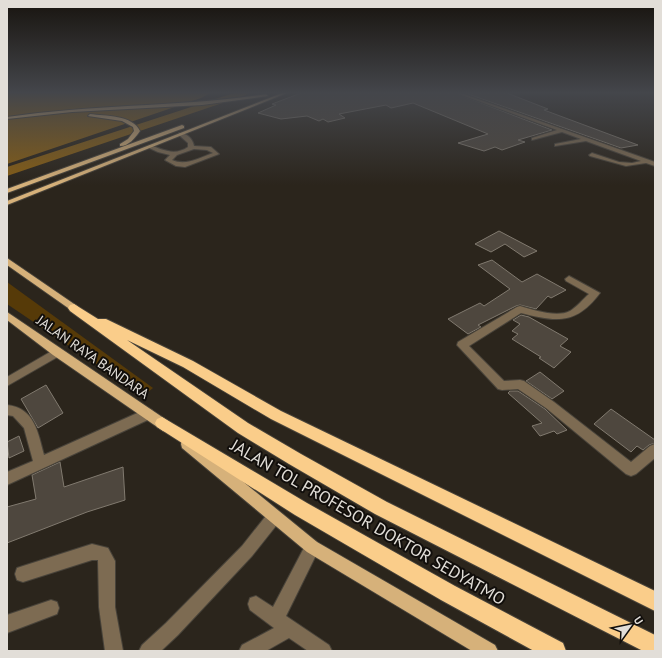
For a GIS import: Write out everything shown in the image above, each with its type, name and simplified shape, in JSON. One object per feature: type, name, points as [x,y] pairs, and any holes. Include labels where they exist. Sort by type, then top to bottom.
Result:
[{"type":"highway","points":[[74,308],[188,364],[276,415],[655,601]]},
{"type":"highway","name":"JALAN TOL PROFESOR DOKTOR SEDYATMO","points":[[74,308],[244,428],[301,462],[381,508],[655,646]]},
{"type":"highway","name":"JALAN TOL PROFESOR DOKTOR SEDYATMO","points":[[155,419],[301,509],[448,594],[555,651]]},
{"type":"main road","points":[[109,156],[130,140],[137,131],[135,126],[130,124]]},
{"type":"main road","points":[[7,197],[191,124]]},
{"type":"main road","points":[[7,191],[201,124]]},
{"type":"main road","points":[[7,204],[207,124]]},
{"type":"main road","name":"JALAN RAYA BANDARA","points":[[7,261],[74,308]]},
{"type":"main road","name":"JALAN RAYA BANDARA","points":[[7,315],[57,352],[155,419],[312,547],[489,651]]},
{"type":"street","points":[[540,124],[655,164]]},
{"type":"street","points":[[534,139],[560,131]]},
{"type":"street","points":[[181,134],[188,137],[192,142],[192,148]]},
{"type":"street","points":[[557,145],[584,140]]},
{"type":"street","points":[[150,147],[167,154],[174,154],[192,148],[206,148],[216,152],[216,154],[178,166],[168,160],[174,154]]},
{"type":"street","points":[[592,155],[628,166],[634,166],[646,161]]},
{"type":"street","points":[[568,279],[595,293],[572,314],[553,316],[540,315],[520,309],[462,345],[502,386],[520,384],[550,405],[631,470],[655,450]]},
{"type":"street","points":[[7,382],[57,352]]},
{"type":"street","points":[[7,410],[16,411],[29,425],[40,463]]},
{"type":"street","points":[[7,479],[40,463],[155,419]]},
{"type":"street","points":[[148,651],[172,630],[208,589],[247,551],[274,517]]},
{"type":"street","points":[[248,651],[283,624],[312,547]]},
{"type":"street","points":[[23,574],[92,552],[103,552],[107,561],[107,607],[114,651]]},
{"type":"street","points":[[256,604],[323,651]]},
{"type":"street","points":[[7,624],[51,608]]},
{"type":"shaded area","points":[[7,124],[125,124],[7,164]]},
{"type":"shaded area","points":[[7,282],[153,388],[143,396],[7,304]]},
{"type":"building","points":[[463,124],[536,124],[552,130],[518,140],[525,142],[502,150],[495,147],[484,151],[458,143],[488,134]]},
{"type":"building","points":[[552,124],[581,124],[638,145],[621,148]]},
{"type":"building","points":[[499,231],[537,251],[524,257],[505,244],[491,252],[475,244]]},
{"type":"building","points":[[492,260],[522,282],[537,274],[566,290],[551,298],[548,296],[536,309],[520,305],[516,306],[478,325],[481,327],[468,334],[448,319],[480,303],[484,306],[510,289],[478,265]]},
{"type":"building","points":[[521,315],[529,317],[568,339],[560,346],[571,352],[554,368],[539,358],[541,357],[512,339],[518,334],[512,331],[520,324],[513,320]]},
{"type":"building","points":[[540,372],[564,391],[552,399],[526,381]]},
{"type":"building","points":[[46,385],[63,413],[38,428],[21,399]]},
{"type":"building","points":[[510,391],[518,391],[545,409],[567,430],[557,434],[554,431],[540,436],[532,426],[542,423],[508,393]]},
{"type":"building","points":[[611,409],[655,440],[655,443],[649,445],[643,450],[637,446],[631,452],[594,424]]},
{"type":"building","points":[[19,436],[24,451],[9,458],[7,442]]},
{"type":"building","points":[[60,462],[64,487],[123,467],[125,500],[87,512],[7,543],[7,507],[36,499],[32,475]]},
{"type":"waterway","points":[[7,172],[151,124]]}]
